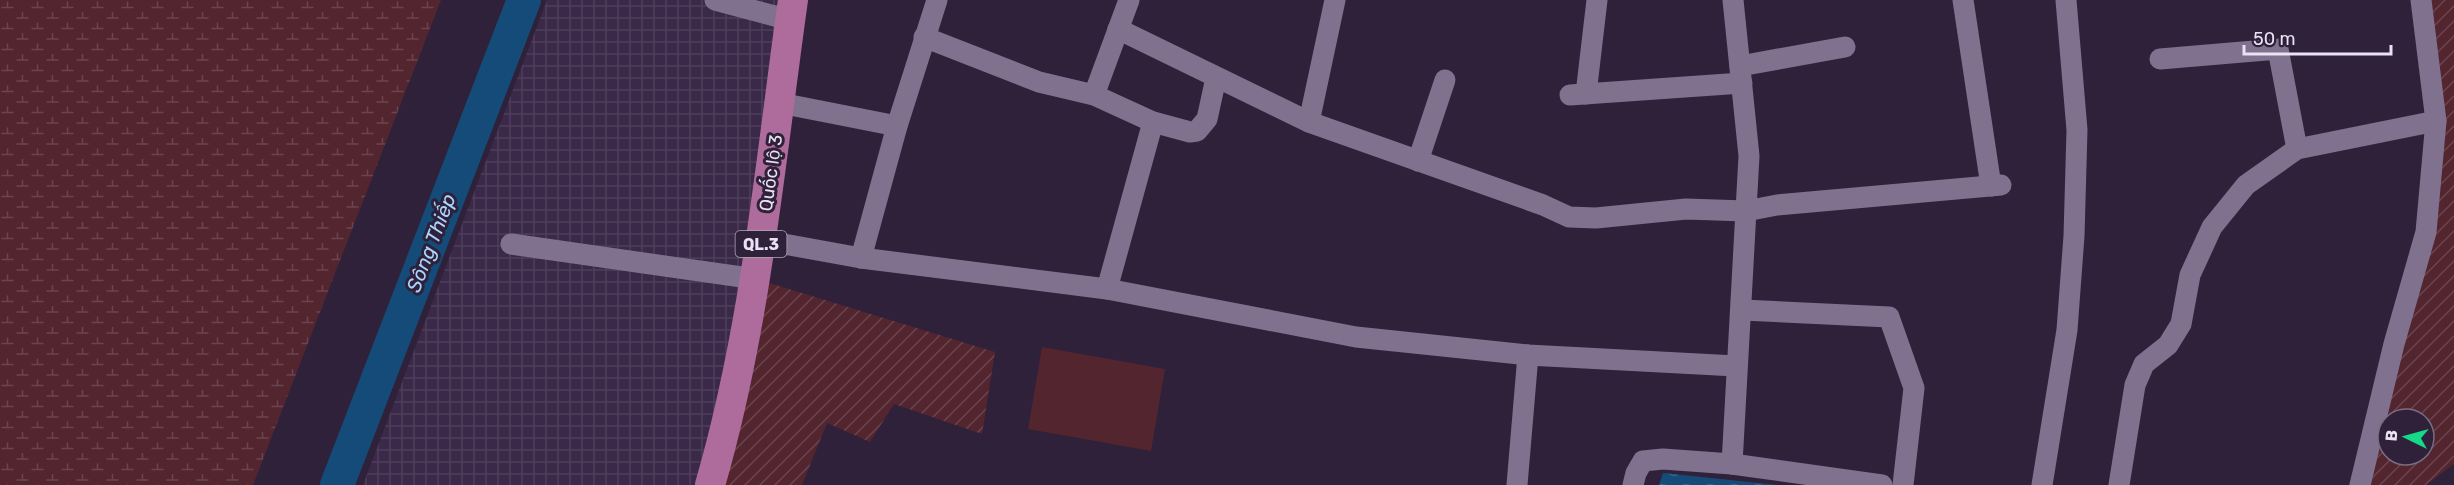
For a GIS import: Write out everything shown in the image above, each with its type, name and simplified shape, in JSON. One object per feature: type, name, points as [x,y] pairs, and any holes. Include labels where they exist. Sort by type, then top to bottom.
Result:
[{"type":"highway","name":"Quốc lộ 3","points":[[710,485],[727,427],[756,279],[792,10]]},
{"type":"street","points":[[715,0],[792,10]]},
{"type":"street","points":[[861,258],[897,126],[937,0]]},
{"type":"street","points":[[1094,95],[1129,0]]},
{"type":"street","points":[[1309,122],[1335,0]]},
{"type":"street","points":[[1597,0],[1578,94],[1741,74],[1845,47]]},
{"type":"street","points":[[1732,464],[1749,156],[1733,0]]},
{"type":"street","points":[[1118,29],[1309,122],[1543,205],[1569,217],[1596,218],[1686,209],[1746,211],[1777,205],[1996,186],[1963,0]]},
{"type":"street","points":[[2042,485],[2067,330],[2074,236],[2077,130],[2066,0]]},
{"type":"street","points":[[2360,485],[2394,345],[2426,232],[2436,121],[2421,0]]},
{"type":"street","points":[[924,37],[1039,82],[1094,95],[1154,122],[1190,132],[1197,131],[1207,119],[1216,78]]},
{"type":"street","points":[[2160,59],[2278,49],[2297,149]]},
{"type":"street","points":[[1418,161],[1445,80]]},
{"type":"street","points":[[780,103],[897,126]]},
{"type":"street","points":[[2119,485],[2135,385],[2144,364],[2168,345],[2181,324],[2190,275],[2212,227],[2246,185],[2297,149],[2436,121]]},
{"type":"street","points":[[1107,289],[1154,122]]},
{"type":"street","points":[[762,240],[861,258],[1107,289],[1356,336],[1528,355],[1736,366]]},
{"type":"street","points":[[511,244],[756,279]]},
{"type":"street","points":[[1742,310],[1889,317],[1914,388],[1903,485]]},
{"type":"street","points":[[1517,485],[1528,355]]},
{"type":"street","points":[[1633,485],[1643,461],[1663,459],[1732,464],[1882,485]]},
{"type":"shaded area","points":[[547,0],[794,0],[712,485],[363,485]]},
{"type":"green space","points":[[0,0],[441,0],[253,485],[0,485]]},
{"type":"green space","points":[[2416,0],[2454,0],[2454,464],[2426,485],[2356,485],[2376,413],[2376,467],[2436,467],[2436,407],[2378,407],[2426,232],[2436,121]]},
{"type":"green space","points":[[756,279],[995,352],[982,434],[894,404],[870,442],[827,423],[802,485],[710,485]]},
{"type":"green space","points":[[1042,347],[1165,369],[1151,451],[1028,429]]},
{"type":"water","points":[[1663,473],[1778,485],[1659,485]]},
{"type":"waterway","name":"Sông Thiếp","points":[[337,485],[524,0]]}]
